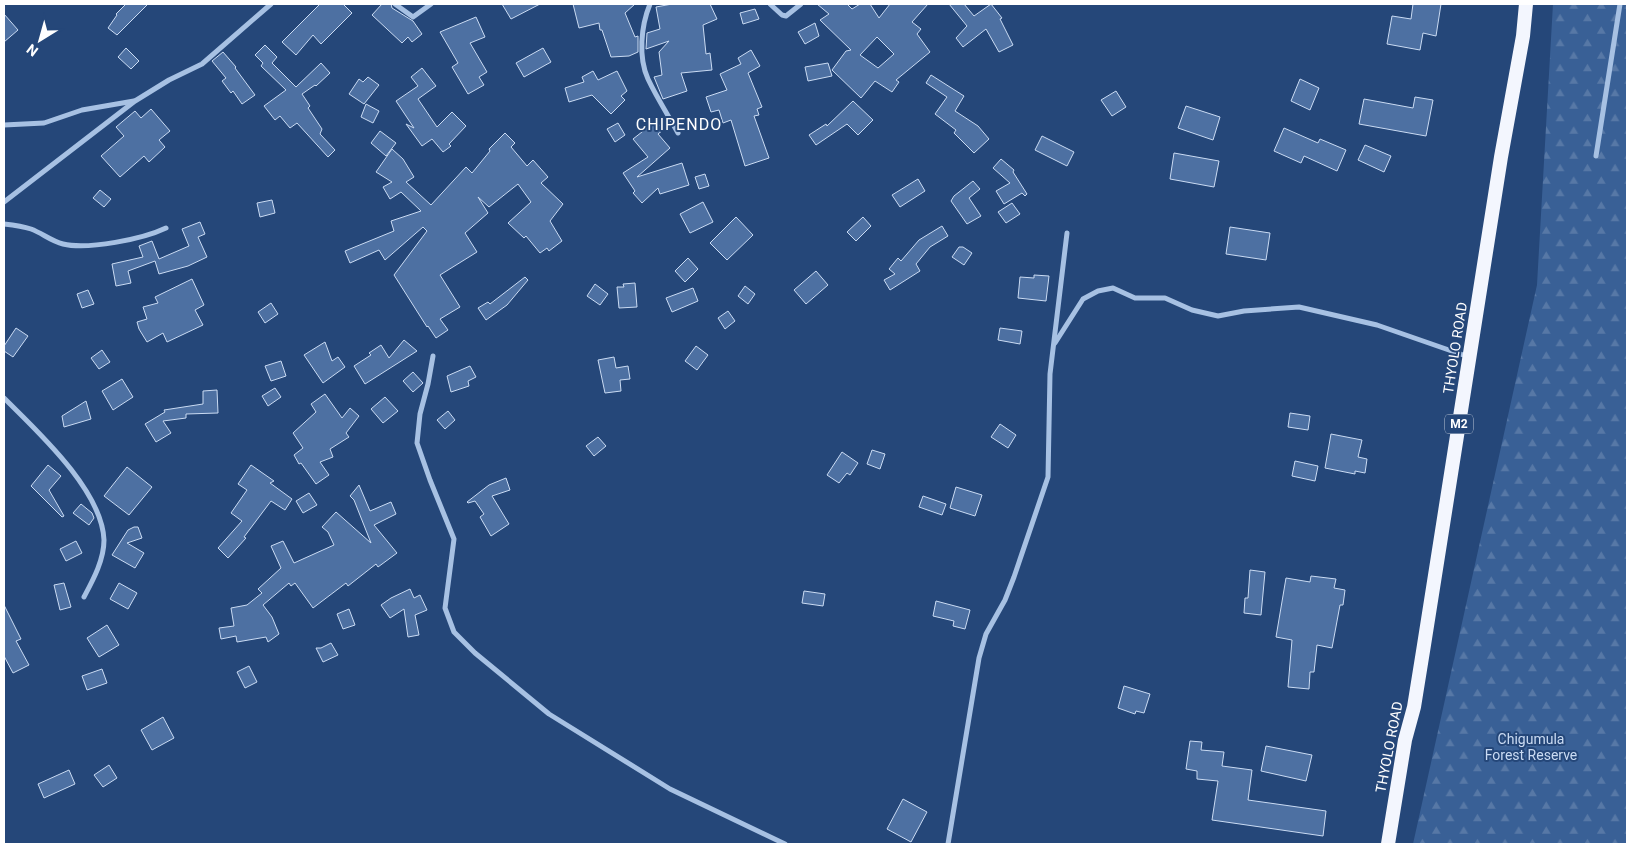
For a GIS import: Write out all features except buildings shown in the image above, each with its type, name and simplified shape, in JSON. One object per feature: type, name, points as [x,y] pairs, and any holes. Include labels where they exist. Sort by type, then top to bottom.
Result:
[{"type":"highway","name":"THYOLO ROAD","points":[[1388,844],[1405,740],[1414,707],[1426,635],[1469,357],[1523,36],[1526,4]]},
{"type":"street","points":[[4,202],[135,101],[169,80],[202,64],[271,4]]},
{"type":"street","points":[[395,4],[413,17],[430,4]]},
{"type":"street","points":[[650,4],[645,16],[643,60],[647,78],[678,133]]},
{"type":"street","points":[[770,4],[782,15],[786,16],[801,4]]},
{"type":"street","points":[[1596,156],[1620,4]]},
{"type":"street","points":[[4,125],[37,124],[82,110],[135,101]]},
{"type":"street","points":[[4,224],[29,228],[64,244],[120,242],[152,235],[166,228]]},
{"type":"street","points":[[948,844],[979,658],[986,634],[1005,600],[1014,577],[1048,478],[1050,374],[1067,233]]},
{"type":"street","points":[[1054,344],[1083,299],[1098,291],[1112,288],[1135,298],[1165,298],[1192,310],[1218,316],[1244,311],[1299,307],[1377,325],[1469,357]]},
{"type":"street","points":[[432,356],[428,384],[420,414],[418,443],[430,480],[454,539],[445,608],[454,632],[475,653],[549,714],[670,789],[785,844]]},
{"type":"street","points":[[4,398],[60,457],[82,484],[99,516],[104,540],[102,553],[96,576],[84,597]]},
{"type":"green space","name":"Chigumula Forest Reserve","points":[[1553,4],[1627,4],[1627,844],[1413,844],[1537,285]]},
{"type":"district","name":"CHIPENDO","points":[[679,124]]}]
